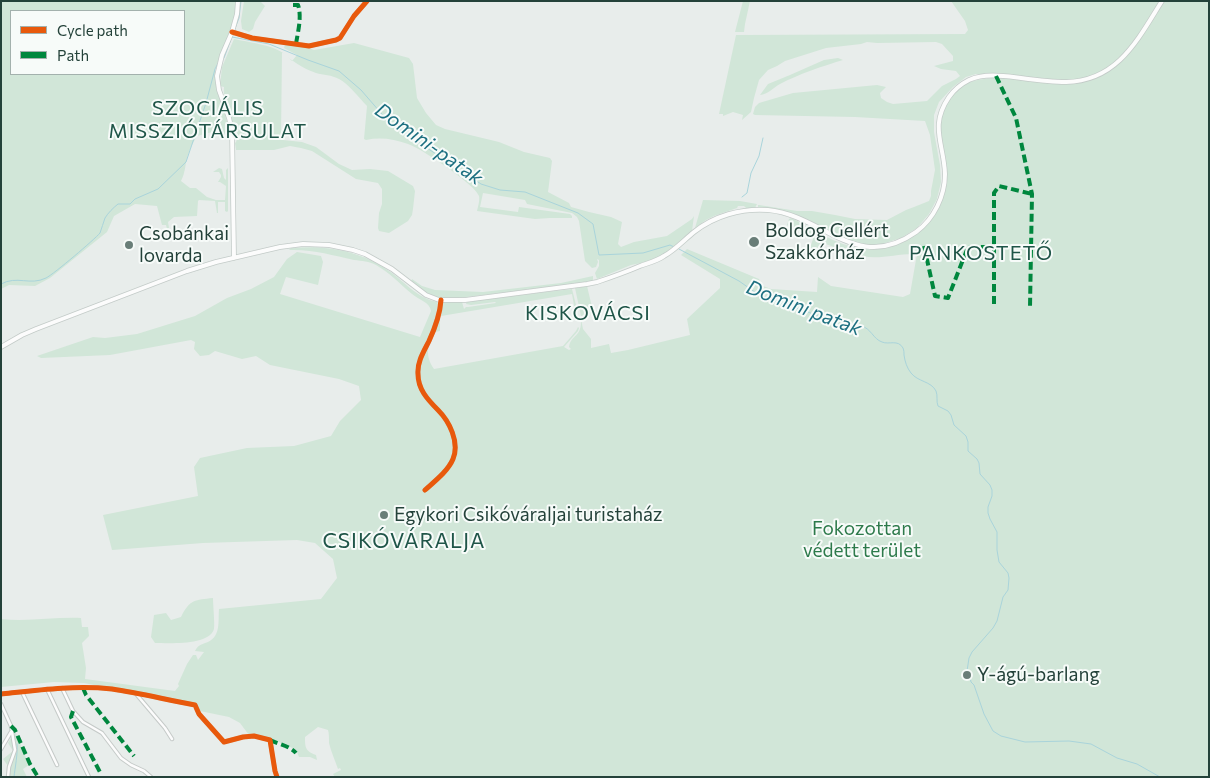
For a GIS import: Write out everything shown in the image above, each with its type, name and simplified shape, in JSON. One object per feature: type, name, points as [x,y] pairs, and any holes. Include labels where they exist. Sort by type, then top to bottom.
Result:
[{"type":"main road","points":[[234,258],[232,131],[216,76],[222,55],[232,32],[238,1]]},
{"type":"main road","points":[[1,347],[36,329],[154,282],[234,258],[290,245],[315,244],[341,247],[365,254],[382,262],[426,295],[441,300],[474,298],[597,282],[659,259],[711,221],[729,214],[751,210],[768,210],[788,214],[843,241],[861,246],[880,247],[897,243],[909,237],[923,226],[932,216],[940,199],[945,174],[938,124],[944,104],[955,90],[967,81],[982,76],[1066,82],[1098,75],[1117,64],[1127,53],[1162,1]]},
{"type":"street","points":[[232,32],[252,38],[309,46],[336,40],[342,36],[354,16],[367,1]]},
{"type":"street","points":[[425,490],[446,470],[453,460],[455,453],[454,437],[450,427],[443,415],[424,395],[418,377],[419,363],[438,320],[441,300]]},
{"type":"street","points":[[62,688],[73,711],[83,722],[102,733],[121,758],[131,765],[144,770],[151,777]]},
{"type":"street","points":[[1,694],[62,688],[112,689],[195,705],[199,714],[224,742],[254,736],[270,740],[277,777]]},
{"type":"street","points":[[47,689],[89,777]]},
{"type":"street","points":[[22,692],[57,765]]},
{"type":"street","points":[[136,694],[172,739]]},
{"type":"street","points":[[1,704],[11,726],[15,750],[9,767],[8,777]]},
{"type":"street","points":[[1,749],[12,731]]},
{"type":"green space","points":[[1,1],[237,1],[234,22],[215,69],[216,83],[230,132],[222,136],[212,132],[197,136],[188,155],[181,181],[190,188],[196,188],[207,197],[225,200],[226,186],[218,182],[221,177],[219,172],[213,172],[219,168],[222,169],[226,180],[226,170],[228,168],[228,211],[225,211],[225,202],[218,202],[217,213],[215,201],[199,200],[197,216],[174,217],[168,222],[169,228],[167,229],[166,225],[162,225],[157,206],[135,204],[114,216],[107,232],[50,278],[35,286],[9,285],[1,289]]},
{"type":"green space","points":[[244,1],[260,1],[265,6],[253,29],[249,32],[242,29],[241,21]]},
{"type":"green space","points":[[743,1],[750,1],[744,32],[735,32]]},
{"type":"green space","name":"Fokozottan védett terület","points":[[951,1],[1209,1],[1209,777],[335,777],[333,774],[341,770],[340,768],[338,769],[331,750],[328,730],[318,727],[305,737],[306,748],[316,755],[317,760],[310,757],[299,757],[296,750],[284,744],[249,735],[240,723],[229,717],[200,711],[195,705],[84,683],[54,682],[1,687],[1,619],[81,618],[82,627],[88,627],[89,636],[82,643],[86,668],[85,679],[175,691],[193,655],[196,655],[198,660],[204,652],[195,651],[196,649],[215,636],[218,628],[219,609],[321,599],[337,578],[333,559],[315,543],[297,540],[203,543],[112,550],[103,515],[198,496],[194,467],[200,458],[247,448],[294,446],[331,436],[340,421],[361,400],[359,386],[339,379],[270,365],[256,356],[242,359],[215,351],[209,355],[200,356],[194,349],[195,342],[191,340],[110,355],[41,358],[37,356],[93,337],[105,338],[137,334],[195,316],[227,298],[251,289],[274,277],[287,259],[297,252],[321,256],[323,262],[318,285],[286,277],[280,294],[420,337],[431,311],[430,308],[381,268],[368,262],[330,254],[289,250],[291,248],[304,247],[342,250],[378,264],[423,297],[437,302],[436,314],[438,316],[441,303],[443,302],[462,302],[464,309],[466,307],[496,303],[471,305],[466,304],[467,301],[572,289],[577,309],[575,311],[572,294],[441,316],[440,331],[435,332],[428,351],[429,360],[434,369],[563,346],[578,327],[578,331],[564,347],[569,350],[571,349],[569,347],[570,343],[580,330],[581,319],[583,329],[591,339],[591,348],[609,344],[611,353],[690,335],[687,319],[720,288],[720,279],[681,255],[687,249],[759,279],[763,286],[771,289],[817,292],[818,277],[831,286],[903,297],[910,294],[917,254],[869,257],[852,254],[821,243],[812,255],[808,254],[813,239],[812,236],[787,225],[789,219],[791,218],[835,241],[863,249],[888,247],[900,244],[911,238],[928,220],[941,192],[943,166],[938,126],[946,105],[953,93],[963,85],[981,79],[993,78],[991,74],[976,74],[966,77],[939,102],[934,115],[934,132],[941,182],[937,199],[929,214],[917,228],[901,238],[876,246],[858,244],[841,239],[795,215],[758,207],[758,205],[797,211],[812,211],[855,219],[887,220],[929,201],[935,170],[930,135],[925,121],[855,117],[755,115],[753,114],[755,107],[759,103],[793,93],[877,85],[886,87],[880,93],[881,98],[893,104],[927,101],[942,86],[960,76],[956,71],[934,66],[953,61],[953,56],[942,44],[936,42],[867,42],[826,48],[785,61],[768,70],[759,80],[751,112],[742,120],[743,115],[733,112],[723,116],[723,114],[719,114],[736,35],[965,34],[968,30],[965,21]]},
{"type":"green space","points":[[234,39],[266,46],[282,52],[281,138],[316,147],[339,164],[352,170],[388,171],[413,186],[415,191],[413,209],[408,221],[389,233],[379,231],[382,189],[378,183],[356,179],[312,151],[290,146],[274,150],[236,150],[235,143],[237,139],[234,137],[226,106],[224,87],[220,86],[222,67]]},
{"type":"green space","points":[[354,43],[409,58],[413,64],[417,98],[436,125],[550,158],[552,161],[548,192],[569,203],[571,207],[611,217],[622,222],[618,244],[621,247],[634,242],[667,236],[694,216],[692,231],[659,257],[631,265],[597,279],[595,273],[599,266],[599,260],[597,259],[596,267],[592,268],[585,261],[579,221],[572,213],[527,204],[525,200],[483,193],[480,207],[518,212],[519,207],[570,214],[572,218],[535,219],[477,211],[479,196],[476,191],[435,159],[403,142],[387,139],[364,139],[367,106],[343,81],[316,73],[292,61],[297,55],[284,48],[285,44],[303,46],[314,50]]},
{"type":"green space","points":[[838,58],[843,60],[795,77],[760,95],[768,84],[824,60]]},
{"type":"green space","points":[[703,200],[740,201],[757,204],[755,208],[738,206],[706,220],[695,228]]},
{"type":"green space","points":[[593,276],[591,282],[450,299],[429,294],[411,282],[412,279],[422,286],[435,290],[483,292],[561,283]]},
{"type":"green space","points":[[587,286],[592,313],[581,316],[575,288]]},
{"type":"green space","points":[[213,598],[214,629],[211,634],[197,641],[155,643],[151,637],[154,615],[166,613],[171,620],[181,617],[190,604],[202,599]]},
{"type":"green space","points":[[15,731],[29,765],[23,769],[27,777],[8,777],[8,766],[3,759],[13,751],[8,743]]},
{"type":"waterway","points":[[224,58],[239,18],[241,1]]},
{"type":"waterway","name":"Domini-patak","points":[[232,37],[269,44],[339,71],[361,90],[387,120],[481,184],[500,190],[525,192],[578,213],[593,224],[599,255],[643,253],[670,245],[674,247]]},
{"type":"waterway","points":[[1,284],[13,280],[34,281],[46,278],[100,233],[105,218],[118,204],[130,204],[135,199],[158,189],[186,162],[218,63]]},
{"type":"waterway","points":[[742,197],[747,193],[751,173],[759,156],[763,138]]},
{"type":"waterway","name":"Domini patak","points":[[679,249],[739,281],[759,295],[842,326],[856,325],[864,327],[879,341],[901,345],[910,371],[914,376],[934,388],[937,393],[938,406],[948,411],[954,425],[966,436],[968,451],[977,459],[980,474],[992,490],[988,513],[997,532],[999,562],[1008,573],[1008,590],[1003,597],[997,621],[972,652],[967,671],[993,731],[1001,736],[1025,742],[1069,741],[1091,744],[1117,758],[1137,764],[1160,777]]},
{"type":"waterway","points":[[14,777],[17,744]]},
{"type":"marked path","points":[[293,5],[298,5],[300,14],[296,44]]},
{"type":"marked path","points":[[996,76],[1016,118],[1032,194],[1030,307]]},
{"type":"marked path","points":[[994,304],[994,193],[999,186],[1032,194]]},
{"type":"marked path","points":[[924,246],[935,296],[948,298],[968,247],[994,247]]},
{"type":"marked path","points":[[83,688],[86,695],[134,756]]},
{"type":"marked path","points":[[73,711],[71,717],[101,774]]},
{"type":"marked path","points":[[11,726],[15,730],[38,777]]},
{"type":"marked path","points":[[270,740],[296,753]]},
{"type":"cycle path","points":[[232,32],[252,38],[309,46],[336,40],[340,38],[354,16],[367,1]]},
{"type":"cycle path","points":[[425,490],[448,468],[455,452],[454,439],[449,426],[424,393],[418,379],[420,361],[435,326],[441,300]]},
{"type":"cycle path","points":[[1,694],[56,688],[98,688],[195,705],[199,714],[224,742],[254,736],[270,740],[277,777]]},
{"type":"place","name":"Boldog Gellért Szakkórház","points":[[754,242]]},
{"type":"place","name":"Csobánkai lovarda","points":[[129,245]]},
{"type":"place","name":"Egykori Csikóváraljai turistaház","points":[[384,515]]},
{"type":"place","name":"Y-ágú-barlang","points":[[967,675]]},
{"type":"district","name":"SZOCIÁLIS MISSZIÓTÁRSULAT","points":[[208,120]]},
{"type":"district","name":"PANKOSTETŐ","points":[[981,253]]},
{"type":"district","name":"KISKOVÁCSI","points":[[588,313]]},
{"type":"district","name":"CSIKÓVÁRALJA","points":[[404,541]]}]
